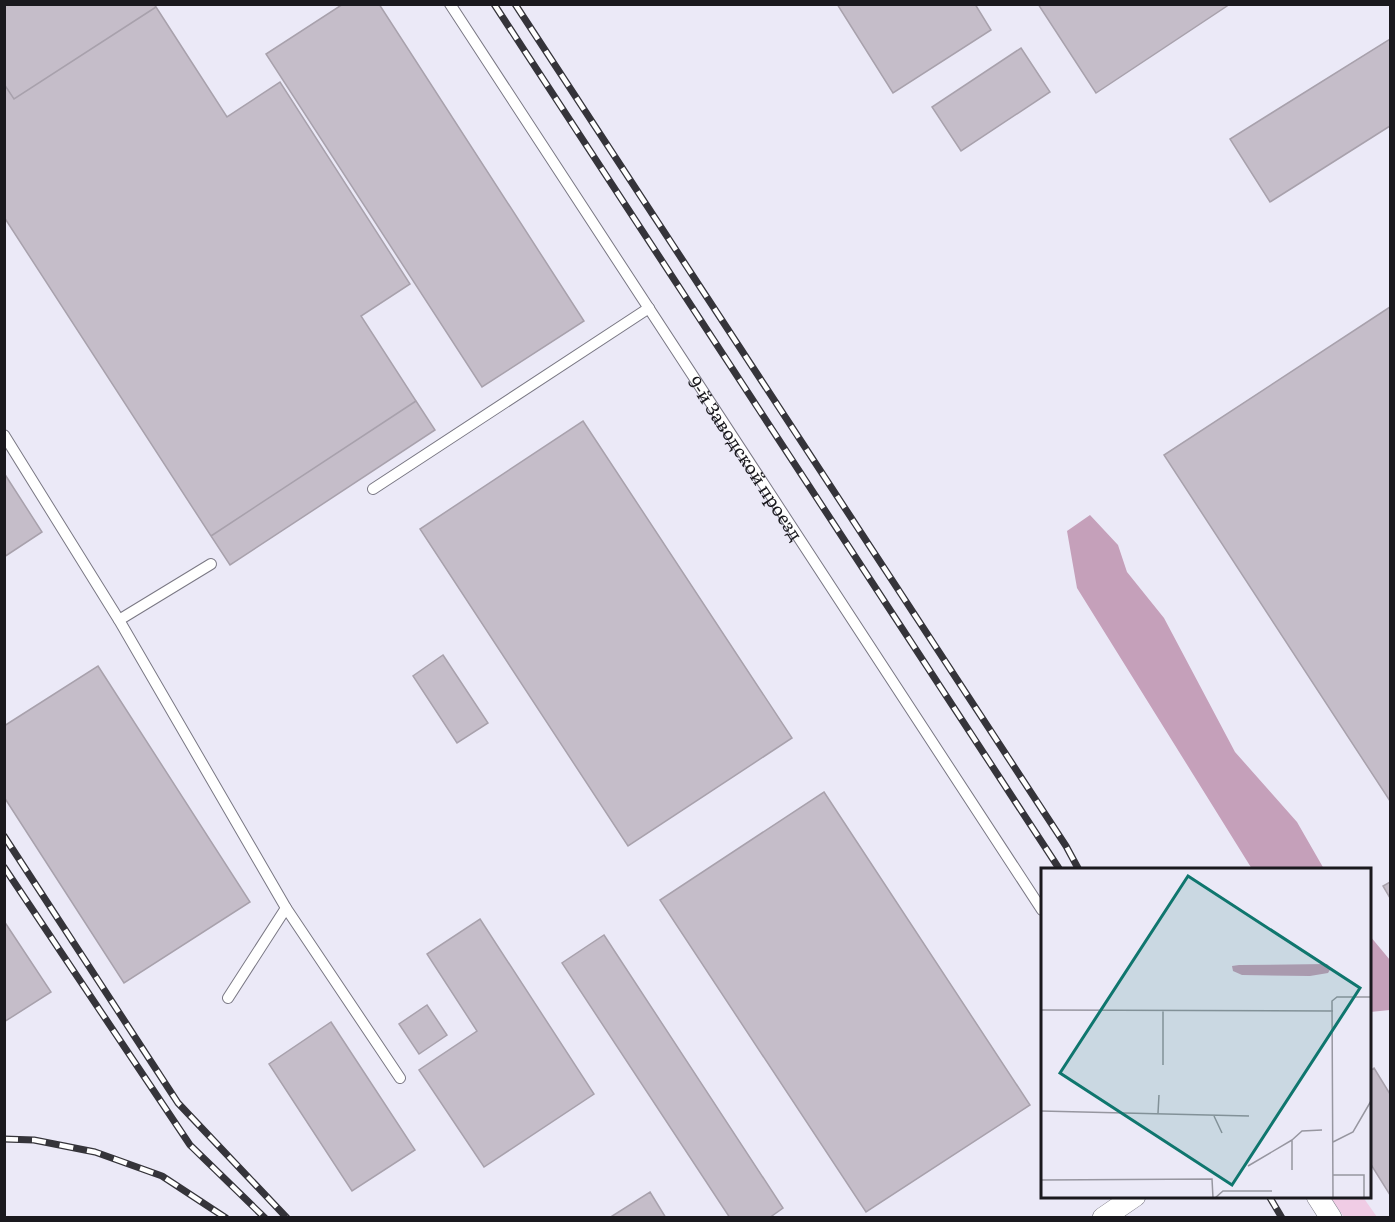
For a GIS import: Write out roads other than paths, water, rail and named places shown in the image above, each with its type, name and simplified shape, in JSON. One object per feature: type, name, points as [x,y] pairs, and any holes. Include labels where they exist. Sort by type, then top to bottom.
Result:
[{"type":"street","points":[[1103,1218],[1133,1198]]},
{"type":"street","points":[[1318,1198],[1331,1218]]},
{"type":"lane","name":"9-й Заводской проезд","points":[[450,4],[1041,908]]},
{"type":"lane","points":[[373,489],[650,308]]},
{"type":"lane","points":[[4,435],[119,620],[286,908],[400,1078]]},
{"type":"lane","points":[[119,620],[211,564]]},
{"type":"lane","points":[[228,998],[286,908]]},
{"type":"railway","points":[[494,4],[1059,868]]},
{"type":"railway","points":[[515,4],[1066,846],[1078,868]]},
{"type":"railway","points":[[4,836],[178,1103],[287,1218]]},
{"type":"railway","points":[[4,867],[190,1145],[265,1218]]},
{"type":"railway","points":[[4,1139],[34,1140],[95,1152],[162,1176],[226,1218]]},
{"type":"railway","points":[[1270,1198],[1282,1218]]}]
